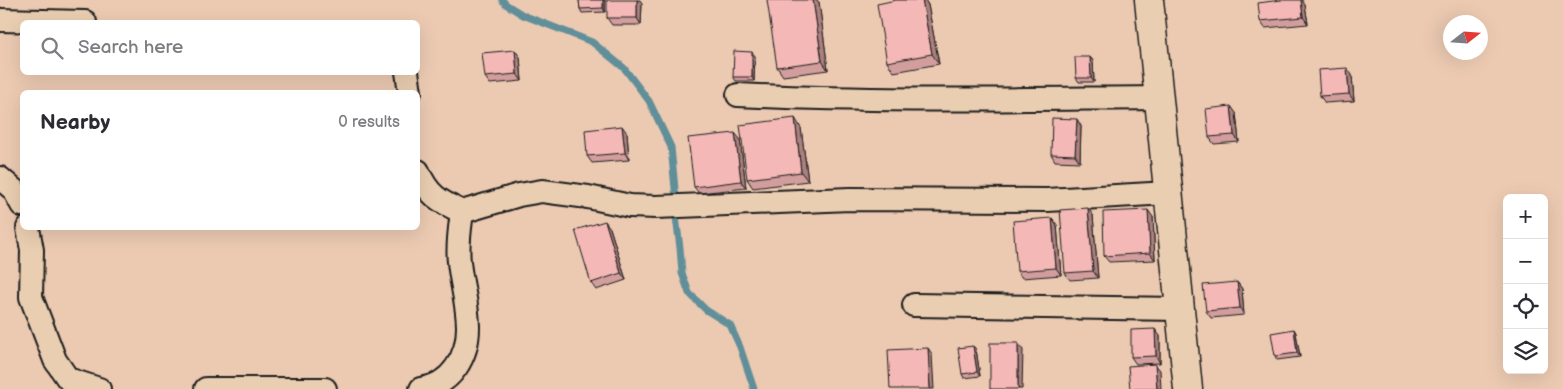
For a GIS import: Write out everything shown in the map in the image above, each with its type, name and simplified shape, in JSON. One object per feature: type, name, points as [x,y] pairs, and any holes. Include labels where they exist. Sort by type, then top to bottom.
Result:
[{"type":"street","points":[[1149,0],[1188,389]]},
{"type":"street","points":[[0,20],[20,20]]},
{"type":"street","points":[[407,75],[410,90]]},
{"type":"street","points":[[738,96],[915,100],[1159,98]]},
{"type":"street","points":[[420,175],[428,191],[437,199],[462,212],[519,195],[542,191],[588,197],[630,206],[656,207],[850,200],[1047,200],[1168,193]]},
{"type":"street","points":[[0,178],[14,190],[20,202]]},
{"type":"street","points":[[421,389],[438,384],[450,377],[466,342],[468,327],[458,240],[462,212]]},
{"type":"street","points":[[28,230],[32,250],[31,297],[55,360],[68,379],[99,389]]},
{"type":"street","points":[[914,305],[1180,309]]},
{"type":"street","points":[[206,389],[325,389]]},
{"type":"building","points":[[579,0],[603,0],[603,8],[580,9]]},
{"type":"building","points":[[607,0],[637,0],[637,18],[607,18]]},
{"type":"building","points":[[767,0],[813,0],[822,61],[777,67]]},
{"type":"building","points":[[896,0],[922,0],[932,54],[887,62],[877,4]]},
{"type":"building","points":[[1301,0],[1303,17],[1260,21],[1258,3]]},
{"type":"building","points":[[515,50],[517,74],[485,77],[482,53]]},
{"type":"building","points":[[734,51],[752,52],[752,77],[733,77]]},
{"type":"building","points":[[1075,57],[1090,57],[1091,78],[1076,78]]},
{"type":"building","points":[[1347,68],[1349,94],[1320,96],[1318,70]]},
{"type":"building","points":[[1231,106],[1234,135],[1209,137],[1206,109]]},
{"type":"building","points":[[795,118],[801,172],[747,179],[740,125]]},
{"type":"building","points":[[1052,118],[1077,119],[1075,155],[1051,154]]},
{"type":"building","points":[[622,126],[625,153],[587,156],[585,130]]},
{"type":"building","points":[[735,133],[741,181],[694,187],[688,138]]},
{"type":"building","points":[[1088,208],[1093,271],[1065,273],[1060,210]]},
{"type":"building","points":[[1148,210],[1150,253],[1104,256],[1103,212]]},
{"type":"building","points":[[1052,218],[1056,268],[1017,271],[1013,221]]},
{"type":"building","points":[[605,221],[621,273],[591,283],[575,230]]},
{"type":"building","points":[[1237,282],[1240,308],[1206,311],[1203,285]]},
{"type":"building","points":[[1155,329],[1156,356],[1131,357],[1131,330]]},
{"type":"building","points":[[1294,329],[1297,353],[1275,356],[1271,333]]},
{"type":"building","points":[[990,343],[1018,343],[1018,389],[990,389]]},
{"type":"building","points":[[973,346],[977,372],[962,374],[958,348]]},
{"type":"building","points":[[928,348],[930,389],[890,389],[888,350]]},
{"type":"building","points":[[1155,364],[1157,389],[1130,389],[1128,366]]},
{"type":"waterway","points":[[502,0],[523,15],[592,42],[624,68],[649,101],[671,147],[676,199]]},
{"type":"waterway","points":[[676,217],[682,273],[689,293],[706,310],[730,325],[740,347],[754,389]]}]
